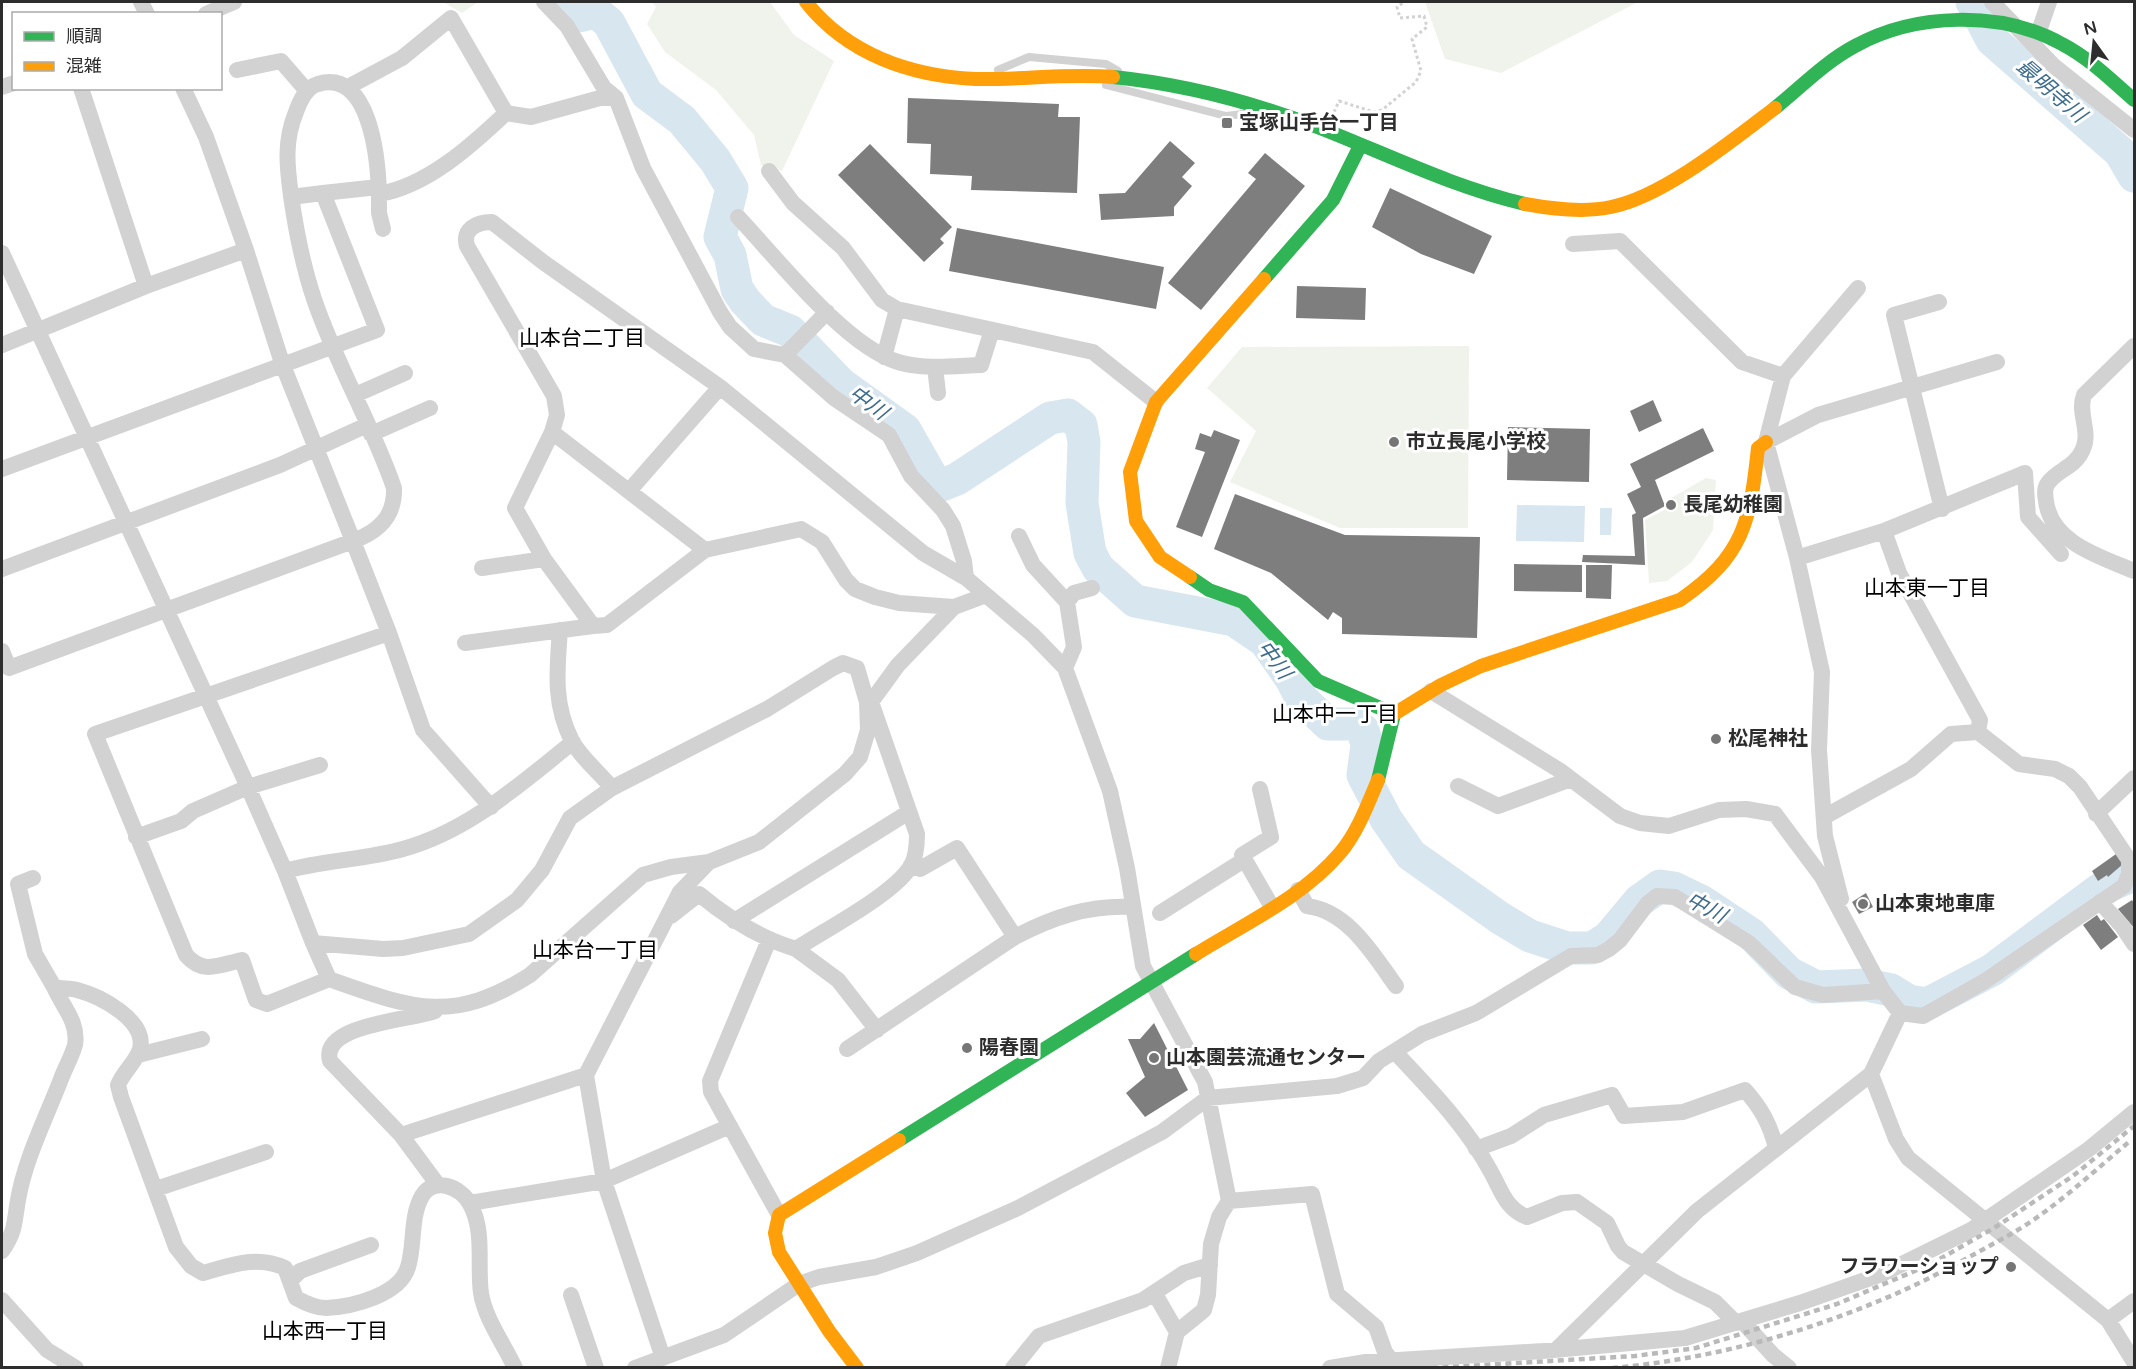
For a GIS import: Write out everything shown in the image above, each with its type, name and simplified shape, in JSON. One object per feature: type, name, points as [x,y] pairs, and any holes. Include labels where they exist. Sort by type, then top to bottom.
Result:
[{"type":"street","points":[[211,12],[234,2]]},
{"type":"street","points":[[544,2],[567,27],[604,88],[616,98],[643,168],[730,327],[754,349],[784,356],[834,398],[889,435],[911,476],[938,503],[953,526],[964,561],[966,578]]},
{"type":"street","points":[[1992,2],[2054,66],[2134,130]]},
{"type":"street","points":[[2033,33],[2049,2]]},
{"type":"street","points":[[814,5],[831,33],[861,52],[899,65],[967,78],[1082,76],[1134,79],[1218,94],[1269,111],[1508,202],[1562,209],[1603,209],[1647,194],[1679,176],[1761,119],[1856,46],[1888,32],[1919,24],[1967,20],[2033,33],[2054,40],[2089,62],[2134,100]]},
{"type":"street","points":[[348,87],[402,58],[451,18],[506,113],[531,117],[600,98],[616,98]]},
{"type":"street","points":[[237,70],[281,61],[307,90]]},
{"type":"street","points":[[2,651],[9,668],[370,535],[388,518],[393,508],[394,488],[333,347],[304,268],[291,197],[286,149],[288,133],[301,99],[315,84],[338,81],[348,87],[361,102],[369,126],[379,213],[383,229]]},
{"type":"street","points":[[82,90],[146,286]]},
{"type":"street","points":[[184,90],[206,137],[246,250],[282,363],[389,633],[423,730],[491,807]]},
{"type":"street","points":[[291,197],[323,193],[400,190],[424,177],[482,135],[506,113]]},
{"type":"street","points":[[1360,146],[1333,200],[1156,402],[1130,472],[1136,521],[1160,557],[1209,590],[1243,602],[1317,681],[1394,714]]},
{"type":"street","points":[[769,171],[783,186],[793,203],[843,248],[882,300],[897,309],[1093,352],[1156,402]]},
{"type":"street","points":[[2,469],[282,363],[377,330],[323,193]]},
{"type":"street","points":[[738,217],[827,312],[884,357],[900,363],[935,367],[981,365],[992,330]]},
{"type":"street","points":[[593,626],[543,559],[515,508],[552,432],[557,415],[554,396],[467,246],[465,241],[468,230],[476,224],[492,222],[543,262],[720,387],[923,553],[966,578],[1033,635],[1065,668],[1110,791],[1127,868],[1131,907],[1143,966],[1205,1082],[1230,1201],[1219,1217],[1211,1244],[1204,1310],[1177,1332],[1168,1368]]},
{"type":"street","points":[[1573,244],[1620,240],[1742,363],[1783,376]]},
{"type":"street","points":[[2,345],[146,286],[246,250]]},
{"type":"street","points":[[2,253],[85,438],[248,788],[285,871],[328,980]]},
{"type":"street","points":[[1847,923],[1825,837],[1819,750],[1822,672],[1797,558],[1766,442],[1783,376],[1858,288]]},
{"type":"street","points":[[1939,302],[1894,315],[1942,510]]},
{"type":"street","points":[[884,357],[897,309]]},
{"type":"street","points":[[784,356],[827,312]]},
{"type":"street","points":[[2134,346],[2084,395],[2081,402],[2086,439],[2083,450],[2072,466],[2048,482],[2045,490],[2051,519],[2059,531],[2087,551],[2134,571]]},
{"type":"street","points":[[857,1368],[829,1331],[779,1252],[775,1233],[780,1215],[1298,890],[1340,853],[1367,807],[1380,774],[1394,714],[1431,691],[1481,666],[1680,600],[1697,590],[1736,551],[1752,501],[1758,448],[1766,442],[1818,416],[1997,362]]},
{"type":"street","points":[[935,367],[938,393]]},
{"type":"street","points":[[355,394],[405,373]]},
{"type":"street","points":[[629,491],[720,387]]},
{"type":"street","points":[[2,569],[280,465],[317,447],[430,408]]},
{"type":"street","points":[[552,432],[705,550]]},
{"type":"street","points":[[1797,558],[1942,510],[2025,473],[2028,517],[2061,554]]},
{"type":"street","points":[[465,643],[607,626],[705,550],[801,529],[822,542],[846,580],[855,589],[899,603],[954,608]]},
{"type":"street","points":[[1884,531],[1899,573],[1980,720],[1978,732]]},
{"type":"street","points":[[1019,536],[1033,565],[1066,602],[1074,647],[1065,668]]},
{"type":"street","points":[[482,568],[543,559]]},
{"type":"street","points":[[1066,602],[1074,593],[1092,588]]},
{"type":"street","points":[[438,1185],[400,1135],[330,1061],[328,1053],[331,1044],[344,1035],[380,1022],[423,1016],[439,1009],[487,997],[530,975],[643,875],[671,867],[709,862],[759,842],[854,766],[866,740],[869,702],[898,665],[954,608],[986,595]]},
{"type":"street","points":[[560,630],[556,691],[573,742],[612,788]]},
{"type":"street","points":[[389,633],[95,734],[186,955],[198,967],[242,960],[256,1000],[267,1004],[328,980],[402,1003],[439,1009]]},
{"type":"street","points":[[313,943],[371,949],[403,948],[470,934],[517,900],[542,870],[570,818],[612,788],[766,709],[843,663],[858,668],[917,834],[917,846],[912,865],[895,884],[796,948]]},
{"type":"street","points":[[1431,691],[1571,779],[1620,816],[1640,823],[1669,825],[1719,810],[1746,809],[1775,814],[1822,877],[1882,991],[1900,1013],[1923,1016],[1985,981],[2124,886],[2129,874],[2129,860],[2080,787],[2069,776],[2055,769],[2019,764],[1978,732],[1951,734],[1911,769],[1824,817]]},
{"type":"street","points":[[285,871],[405,848],[465,824],[491,807],[573,742]]},
{"type":"street","points":[[136,837],[181,821],[193,811],[248,788],[320,765]]},
{"type":"street","points":[[2096,814],[2134,778]]},
{"type":"street","points":[[1458,786],[1498,806],[1571,779]]},
{"type":"street","points":[[1260,789],[1271,837],[1242,855],[1272,907]]},
{"type":"street","points":[[734,921],[909,812]]},
{"type":"street","points":[[912,865],[920,869],[957,848],[1016,937]]},
{"type":"street","points":[[1160,913],[1244,860]]},
{"type":"street","points":[[663,1358],[604,1181],[586,1075],[680,892],[709,862]]},
{"type":"street","points":[[2,1251],[17,1223],[18,1201],[25,1173],[75,1044],[71,1013],[60,1001],[35,954],[18,884],[33,878]]},
{"type":"street","points":[[1298,890],[1306,906],[1322,908],[1337,915],[1362,940],[1396,986]]},
{"type":"street","points":[[668,918],[699,894],[734,921],[769,940],[796,948],[838,980],[877,1030]]},
{"type":"street","points":[[634,1368],[724,1335],[799,1284],[819,1276],[876,1267],[917,1253],[1018,1208],[1162,1131],[1208,1098],[1351,1083],[1364,1078],[1379,1061],[1422,1034],[1476,1013],[1571,956],[1598,955],[1609,949],[1620,940],[1648,903],[1657,896],[1675,897],[1749,944],[1796,987],[1822,995],[1882,991]]},
{"type":"street","points":[[2100,902],[2122,926],[2134,944]]},
{"type":"street","points":[[847,1049],[1016,937],[1044,922],[1076,911],[1106,906],[1131,907]]},
{"type":"street","points":[[769,940],[710,1081],[711,1092],[780,1215]]},
{"type":"street","points":[[54,987],[77,990],[128,1016],[139,1038],[141,1045],[138,1055],[118,1084],[176,1247],[191,1266],[203,1273],[245,1262],[269,1261],[285,1268],[296,1298],[325,1308],[360,1301],[395,1286],[408,1269],[410,1242],[422,1197],[428,1189],[438,1185],[449,1185],[470,1203],[481,1248],[481,1294],[485,1309],[515,1368]]},
{"type":"street","points":[[1556,1350],[1697,1211],[1871,1074],[1900,1013]]},
{"type":"street","points":[[138,1055],[202,1039]]},
{"type":"street","points":[[1395,1052],[1440,1100],[1476,1149],[1512,1211],[1527,1217],[1562,1203],[1577,1203],[1607,1223],[1617,1246],[1623,1252],[1678,1284],[1715,1302],[1789,1368]]},
{"type":"street","points":[[1871,1074],[1896,1140],[1908,1158],[2108,1320],[2134,1362]]},
{"type":"street","points":[[400,1135],[586,1075]]},
{"type":"street","points":[[1476,1149],[1511,1136],[1544,1115],[1612,1095],[1624,1116],[1683,1112],[1745,1090],[1759,1106],[1771,1127],[1776,1148]]},
{"type":"street","points":[[1330,1368],[1685,1338],[1739,1322],[1882,1274],[1971,1230],[2089,1149],[2134,1112]]},
{"type":"street","points":[[470,1203],[604,1181],[730,1126]]},
{"type":"street","points":[[156,1189],[266,1152]]},
{"type":"street","points":[[1230,1201],[1312,1194],[1337,1294],[1376,1327],[1385,1352],[1394,1364]]},
{"type":"street","points":[[291,1280],[300,1271],[371,1245]]},
{"type":"street","points":[[1013,1368],[1039,1336],[1155,1294],[1184,1273],[1210,1265]]},
{"type":"street","points":[[1155,1294],[1177,1332]]},
{"type":"street","points":[[571,1295],[596,1368]]},
{"type":"street","points":[[2,1300],[47,1350],[75,1368]]},
{"type":"street","points":[[2108,1320],[2134,1301]]},
{"type":"lane","points":[[981,78],[1029,57],[1106,64],[1134,79]]},
{"type":"lane","points":[[1082,76],[1117,90],[1226,116],[1269,111]]},
{"type":"path","points":[[1331,119],[1339,101],[1374,112],[1382,110],[1416,82],[1421,71],[1412,39],[1427,27],[1424,16],[1400,18],[1397,7],[1404,2]]},
{"type":"shaded area","points":[[443,2],[478,2],[462,13]]},
{"type":"shaded area","points":[[652,2],[770,2],[794,35],[834,61],[782,171],[761,165],[754,135],[716,90],[665,52],[647,24],[656,7]]},
{"type":"shaded area","points":[[1425,2],[1638,2],[1501,73],[1445,59]]},
{"type":"shaded area","points":[[1469,346],[1468,528],[1340,528],[1230,482],[1256,431],[1207,388],[1242,347]]},
{"type":"shaded area","points":[[1706,478],[1716,480],[1713,530],[1692,562],[1667,581],[1649,583],[1645,520],[1668,508],[1666,501]]},
{"type":"shaded area","points":[[1517,505],[1585,506],[1584,542],[1516,541]]},
{"type":"shaded area","points":[[1600,508],[1612,508],[1611,535],[1600,535]]},
{"type":"building","points":[[908,98],[1059,104],[1058,117],[1080,117],[1077,193],[971,190],[972,176],[930,174],[931,144],[907,143]]},
{"type":"building","points":[[1170,141],[1195,163],[1182,177],[1192,186],[1174,207],[1174,216],[1101,220],[1099,194],[1125,193]]},
{"type":"building","points":[[870,144],[952,227],[940,239],[944,243],[924,262],[838,175]]},
{"type":"building","points":[[1265,153],[1305,186],[1201,310],[1168,283],[1256,179],[1248,173]]},
{"type":"building","points":[[1390,188],[1492,236],[1474,274],[1421,254],[1372,227]]},
{"type":"building","points":[[957,228],[1164,267],[1156,309],[949,271]]},
{"type":"building","points":[[1297,286],[1366,288],[1365,320],[1296,318]]},
{"type":"building","points":[[1653,400],[1662,421],[1639,432],[1630,411]]},
{"type":"building","points":[[1508,427],[1590,429],[1589,482],[1507,480]]},
{"type":"building","points":[[1703,428],[1714,451],[1655,480],[1665,506],[1643,518],[1645,565],[1582,562],[1583,555],[1635,556],[1632,515],[1636,513],[1627,494],[1641,487],[1630,464]]},
{"type":"building","points":[[1214,430],[1240,440],[1202,537],[1176,527],[1205,452],[1195,449],[1200,433],[1211,437]]},
{"type":"building","points":[[1235,494],[1345,535],[1480,537],[1477,638],[1342,634],[1342,618],[1333,612],[1328,620],[1271,573],[1214,549]]},
{"type":"building","points":[[1514,564],[1582,565],[1582,592],[1514,591]]},
{"type":"building","points":[[1586,565],[1612,565],[1611,599],[1586,598]]},
{"type":"building","points":[[2116,854],[2123,864],[2108,877],[2107,875],[2098,881],[2092,871]]},
{"type":"building","name":"山本東地車庫","points":[[1866,893],[1873,907],[1859,914],[1852,902]]},
{"type":"building","points":[[2132,900],[2134,903],[2134,928],[2118,909]]},
{"type":"building","points":[[2097,915],[2101,921],[2104,919],[2118,937],[2101,950],[2083,925]]},
{"type":"building","name":"山本園芸流通センター","points":[[1154,1023],[1188,1090],[1145,1117],[1126,1093],[1145,1077],[1128,1039],[1140,1039]]},
{"type":"waterway","name":"中川","points":[[556,2],[579,16],[596,12],[609,23],[647,94],[682,120],[715,160],[732,188],[720,237],[730,255],[737,289],[763,320],[790,331],[841,384],[905,430],[933,479],[942,485],[957,479],[1050,418],[1068,415],[1081,425],[1084,442],[1082,503],[1090,553],[1098,568],[1135,601],[1234,620],[1265,641],[1292,680],[1301,698],[1328,724],[1354,724],[1363,730],[1367,745],[1363,775],[1386,819],[1411,855],[1500,918],[1530,936],[1567,948],[1592,948],[1608,938],[1639,901],[1660,886],[1674,888],[1701,901],[1751,934],[1789,973],[1816,987],[1867,985],[1891,990],[1909,1001],[1927,1004],[1992,970],[2099,890],[2134,875]]},
{"type":"waterway","name":"最明寺川","points":[[1972,2],[1992,40],[2120,152],[2134,176]]},
{"type":"railway","points":[[1432,1368],[1635,1356],[1696,1348],[1837,1304],[1931,1264],[1994,1228],[2073,1176],[2134,1126]]},
{"type":"railway","points":[[1612,1368],[1680,1359],[1749,1344],[1816,1325],[1898,1293],[2026,1225],[2130,1141]]},
{"type":"traffic: fast","points":[[1775,108],[1823,67],[1855,46],[1904,27],[1958,20],[2012,25],[2038,33],[2081,56],[2134,100]]},
{"type":"traffic: fast","points":[[1113,77],[1166,84],[1270,110],[1447,180],[1525,204]]},
{"type":"traffic: fast","points":[[1264,279],[1333,200],[1360,146]]},
{"type":"traffic: fast","points":[[1190,577],[1209,590],[1243,602],[1318,681],[1394,714],[1378,780]]},
{"type":"traffic: fast","points":[[899,1140],[1196,954]]},
{"type":"traffic: slow","points":[[806,2],[822,20],[860,48],[882,59],[927,73],[975,79],[1113,77]]},
{"type":"traffic: slow","points":[[1525,204],[1557,209],[1590,210],[1631,201],[1653,192],[1697,166],[1775,108]]},
{"type":"traffic: slow","points":[[1190,577],[1160,557],[1136,521],[1130,472],[1156,402],[1264,279]]},
{"type":"traffic: slow","points":[[1394,714],[1441,685],[1481,666],[1680,600],[1701,584],[1731,552],[1747,517],[1758,448],[1766,442]]},
{"type":"traffic: slow","points":[[1196,954],[1272,909],[1325,869],[1352,837],[1378,780]]},
{"type":"traffic: slow","points":[[857,1368],[829,1331],[779,1252],[775,1233],[779,1215],[899,1140]]},
{"type":"place","name":"宝塚山手台一丁目","points":[[1227,123]]},
{"type":"place","name":"市立長尾小学校","points":[[1394,442]]},
{"type":"place","name":"長尾幼稚園","points":[[1671,505]]},
{"type":"place","name":"松尾神社","points":[[1716,739]]},
{"type":"place","name":"山本東地車庫","points":[[1863,904]]},
{"type":"place","name":"陽春園","points":[[967,1048]]},
{"type":"place","name":"山本園芸流通センター","points":[[1154,1058]]},
{"type":"place","name":"フラワーショップ","points":[[2011,1267]]},
{"type":"district","name":"山本台二丁目","points":[[582,338]]},
{"type":"district","name":"山本東一丁目","points":[[1927,588]]},
{"type":"district","name":"山本中一丁目","points":[[1335,714]]},
{"type":"district","name":"山本台一丁目","points":[[595,950]]},
{"type":"district","name":"山本西一丁目","points":[[325,1331]]}]
